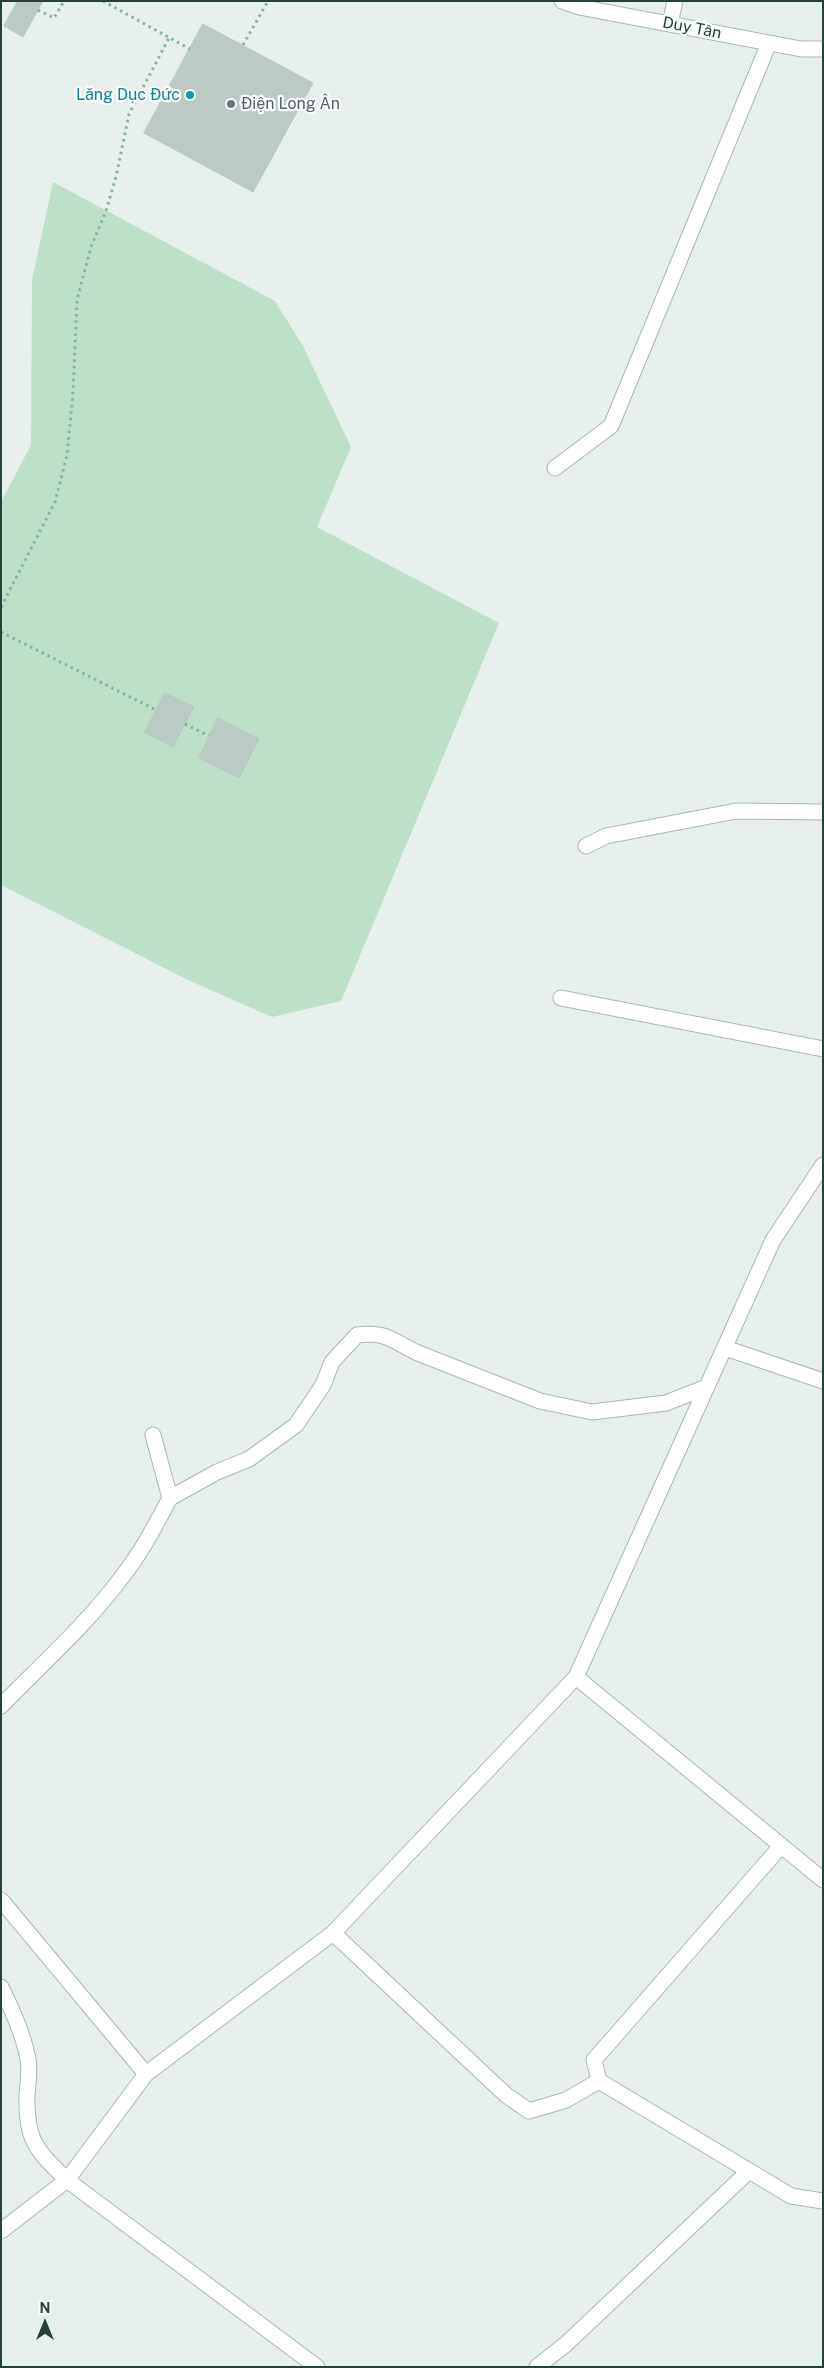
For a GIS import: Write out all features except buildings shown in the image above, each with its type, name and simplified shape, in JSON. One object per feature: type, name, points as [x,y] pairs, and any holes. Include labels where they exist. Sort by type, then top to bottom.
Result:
[{"type":"street","name":"Duy Tân","points":[[562,1],[579,7],[801,49],[823,49]]},
{"type":"street","points":[[670,24],[675,1]]},
{"type":"street","points":[[555,468],[611,426],[769,43]]},
{"type":"street","points":[[586,846],[606,836],[736,811],[823,812]]},
{"type":"street","points":[[561,998],[823,1050]]},
{"type":"street","points":[[1,2231],[67,2180],[146,2074],[333,1933],[576,1677],[773,1240],[823,1165]]},
{"type":"street","points":[[1,1706],[106,1598],[142,1549],[170,1498],[217,1472],[249,1459],[296,1426],[323,1385],[332,1362],[357,1335],[374,1333],[387,1335],[399,1344],[418,1353],[540,1400],[592,1412],[666,1403],[707,1387]]},
{"type":"street","points":[[725,1348],[823,1381]]},
{"type":"street","points":[[153,1435],[170,1498]]},
{"type":"street","points":[[576,1677],[823,1880]]},
{"type":"street","points":[[781,1846],[594,2060],[599,2081],[791,2196],[823,2200]]},
{"type":"street","points":[[1,1900],[146,2074]]},
{"type":"street","points":[[333,1933],[506,2095],[529,2111],[566,2100],[599,2081]]},
{"type":"street","points":[[1,1987],[16,2018],[28,2061],[26,2116],[30,2138],[47,2160],[67,2180],[317,2367]]},
{"type":"street","points":[[537,2367],[566,2344],[749,2171]]},
{"type":"path","points":[[38,10],[54,18],[64,1]]},
{"type":"path","points":[[103,1],[190,49]]},
{"type":"path","points":[[243,46],[268,1]]},
{"type":"path","points":[[1,608],[55,502],[67,456],[73,393],[77,300],[91,247],[106,211],[116,177],[129,114],[168,38]]},
{"type":"path","points":[[1,632],[156,710]]},
{"type":"path","points":[[185,724],[210,736]]},
{"type":"green space","points":[[53,182],[275,301],[303,346],[351,447],[317,527],[499,623],[341,1001],[272,1017],[190,981],[1,885],[1,502],[31,445],[32,280]]},
{"type":"place","name":"Lăng Dục Đức","points":[[190,95]]},
{"type":"place","name":"Điện Long Ân","points":[[231,104]]}]
